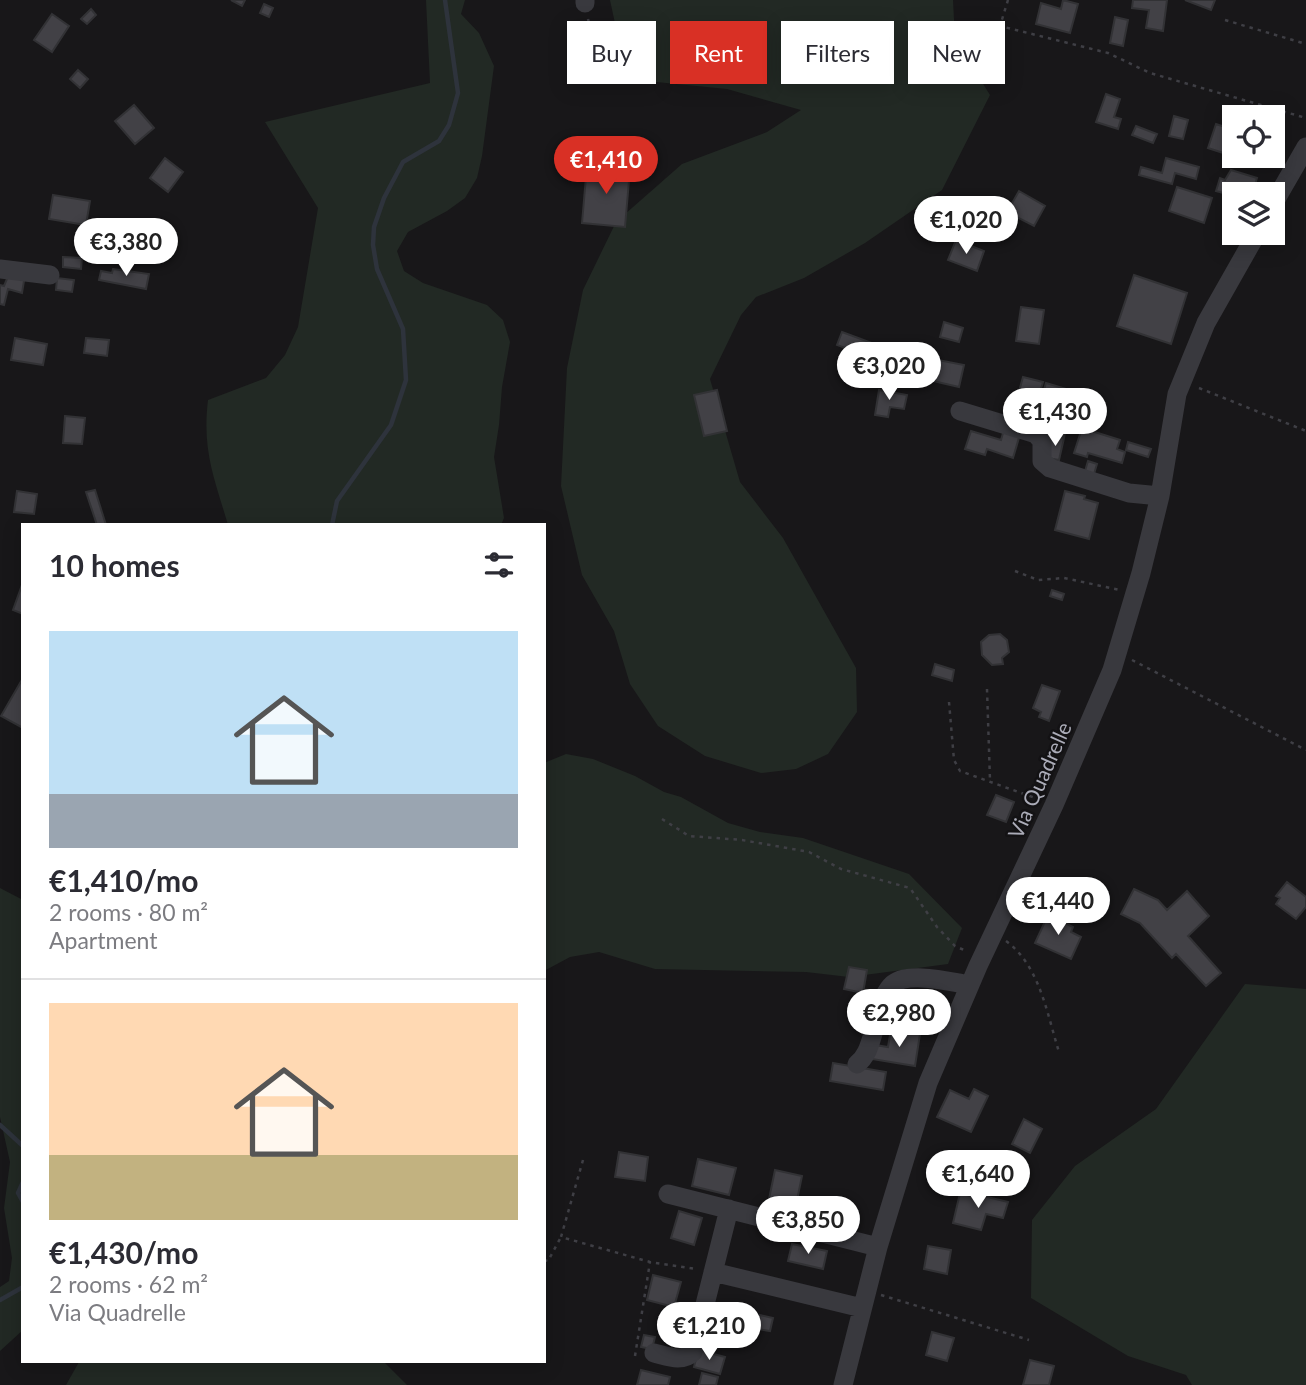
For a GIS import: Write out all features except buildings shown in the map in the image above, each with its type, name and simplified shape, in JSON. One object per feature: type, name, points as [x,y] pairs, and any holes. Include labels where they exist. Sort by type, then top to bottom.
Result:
[{"type":"street","points":[[1285,183],[1306,147]]},
{"type":"street","name":"Via Quadrelle","points":[[843,1385],[878,1247],[920,1105],[982,958],[1054,805],[1118,653],[1160,496],[1174,407],[1183,379],[1206,323],[1250,245]]},
{"type":"street","points":[[0,269],[50,275]]},
{"type":"street","points":[[960,411],[1036,434],[1042,441],[1042,461],[1050,468],[1129,493],[1160,496]]},
{"type":"street","points":[[857,1064],[866,1053],[884,999],[892,984],[902,979],[916,978],[970,985]]},
{"type":"street","points":[[668,1194],[878,1247]]},
{"type":"street","points":[[644,1355],[680,1359],[693,1352],[729,1209]]},
{"type":"street","points":[[713,1272],[864,1299]]},
{"type":"path","points":[[1008,0],[1000,26],[1108,53],[1150,73],[1306,118]]},
{"type":"path","points":[[585,1],[589,21]]},
{"type":"path","points":[[1226,20],[1306,44]]},
{"type":"path","points":[[1183,379],[1206,392],[1306,431]]},
{"type":"path","points":[[1015,571],[1038,580],[1068,578],[1135,593]]},
{"type":"path","points":[[1118,653],[1306,750]]},
{"type":"path","points":[[987,689],[990,781]]},
{"type":"path","points":[[949,702],[954,760],[960,771],[1054,805]]},
{"type":"path","points":[[662,819],[689,836],[742,840],[809,852],[841,869],[909,888],[937,927],[955,946],[982,958]]},
{"type":"path","points":[[994,933],[1015,948],[1029,966],[1059,1052]]},
{"type":"path","points":[[546,1260],[561,1237],[583,1160]]},
{"type":"path","points":[[561,1237],[650,1262],[713,1272]]},
{"type":"path","points":[[644,1355],[650,1262]]},
{"type":"path","points":[[864,1299],[1029,1340]]},
{"type":"shaded area","points":[[426,0],[465,0],[461,14],[479,33],[494,66],[477,178],[465,198],[408,232],[397,251],[404,271],[423,283],[487,305],[503,320],[510,342],[494,457],[504,518],[502,523],[227,523],[208,449],[208,400],[266,378],[285,355],[298,327],[318,208],[265,122],[430,83]]},
{"type":"shaded area","points":[[610,0],[953,0],[954,21],[908,21],[908,84],[983,84],[990,95],[942,190],[865,243],[804,278],[756,297],[741,315],[710,379],[740,482],[783,538],[856,668],[857,712],[828,754],[796,769],[761,773],[705,756],[658,726],[630,684],[614,631],[582,575],[561,486],[567,368],[583,290],[616,222],[682,164],[767,132],[801,110],[727,89],[676,84],[767,84],[767,21],[670,21],[670,83],[656,82],[656,21],[614,21]]},
{"type":"shaded area","points":[[566,754],[593,759],[635,776],[664,792],[681,797],[728,823],[760,832],[803,838],[909,874],[962,928],[948,964],[849,977],[806,972],[655,969],[599,952],[570,957],[546,970],[546,762]]},
{"type":"shaded area","points":[[0,888],[21,899],[21,1332],[0,1351],[0,1287],[9,1281],[12,1258],[4,1208],[10,1162],[0,1117]]},
{"type":"shaded area","points":[[1245,984],[1306,989],[1306,1385],[1192,1385],[1186,1375],[1128,1356],[1031,1298],[1032,1220],[1075,1166],[1156,1109]]},
{"type":"shaded area","points":[[78,1363],[385,1363],[407,1385],[66,1385]]},
{"type":"waterway","points":[[332,523],[337,501],[391,425],[406,380],[403,329],[377,269],[373,245],[374,227],[384,198],[403,162],[439,141],[449,125],[458,93],[445,0]]},
{"type":"waterway","points":[[0,1125],[21,1144]]},
{"type":"waterway","points":[[21,1186],[18,1193],[21,1198]]},
{"type":"waterway","points":[[0,1300],[21,1288]]}]
